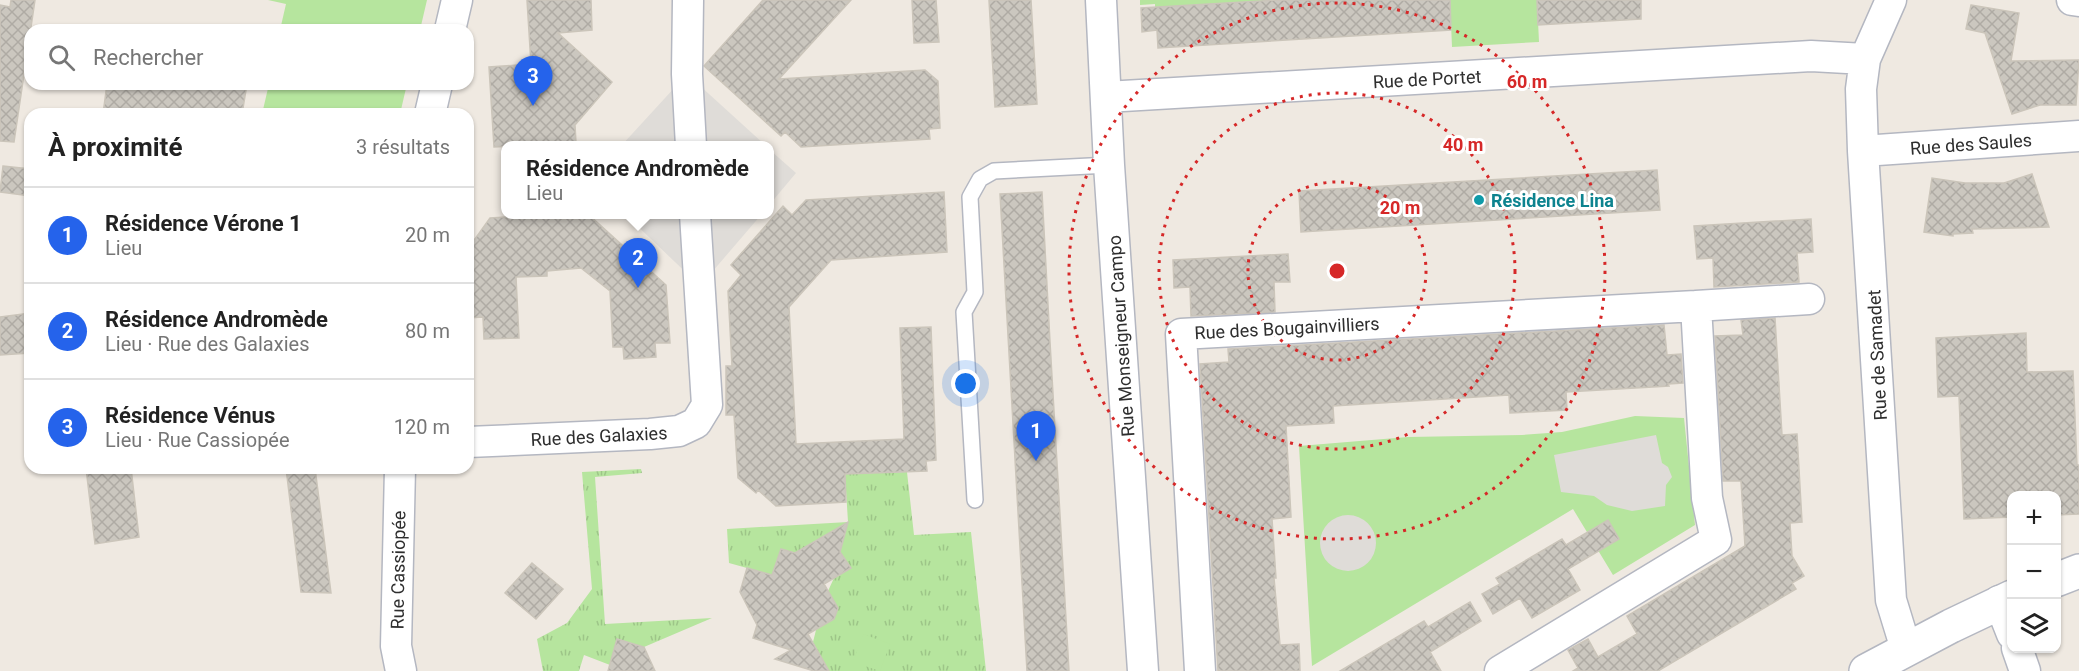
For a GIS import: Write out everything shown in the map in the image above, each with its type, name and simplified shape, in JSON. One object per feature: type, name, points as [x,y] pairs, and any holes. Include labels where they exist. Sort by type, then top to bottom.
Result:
[{"type":"street","points":[[451,24],[457,0]]},
{"type":"street","points":[[688,0],[687,74],[691,141]]},
{"type":"street","name":"Rue Monseigneur Campo","points":[[1101,0],[1143,671]]},
{"type":"street","points":[[1865,58],[1892,0]]},
{"type":"street","points":[[2072,0],[2079,1]]},
{"type":"street","name":"Rue de Portet","points":[[1106,97],[1811,56],[1865,58]]},
{"type":"street","name":"Rue de Samadet","points":[[1865,58],[1861,89],[1863,151],[1875,312],[1891,600],[1906,649]]},
{"type":"street","points":[[431,108],[436,90]]},
{"type":"street","name":"Rue des Saules","points":[[1863,151],[2079,136]]},
{"type":"street","name":"Rue des Galaxies","points":[[474,442],[650,434],[679,431],[696,423],[707,405],[695,219]]},
{"type":"street","name":"Rue des Bougainvilliers","points":[[1200,671],[1180,334],[1809,299]]},
{"type":"street","points":[[1500,671],[1716,540],[1707,498],[1696,306]]},
{"type":"street","name":"Rue Cassiopée","points":[[400,474],[396,646],[400,671]]},
{"type":"street","points":[[2061,577],[2079,571]]},
{"type":"street","points":[[1866,671],[2006,599]]},
{"type":"street","points":[[2019,653],[2025,671]]},
{"type":"lane","points":[[975,500],[964,312],[975,292],[970,197],[980,179],[994,171],[1110,165]]},
{"type":"green space","points":[[268,0],[427,0],[421,24],[281,24],[286,4]]},
{"type":"green space","points":[[1140,0],[1278,0],[1155,8],[1155,4],[1140,5]]},
{"type":"green space","points":[[1450,0],[1537,0],[1539,42],[1452,47]]},
{"type":"green space","points":[[268,90],[406,90],[401,108],[263,108]]},
{"type":"green space","points":[[1635,416],[1684,418],[1695,525],[1613,575],[1573,509],[1312,666],[1299,446],[1408,437],[1562,432]]},
{"type":"green space","points":[[641,469],[642,473],[595,477],[605,624],[712,618],[644,647],[618,639],[610,665],[584,655],[579,671],[543,671],[537,639],[567,623],[592,589],[582,472]]},
{"type":"green space","points":[[907,472],[914,535],[971,532],[986,671],[818,671],[822,659],[813,642],[816,630],[833,619],[838,608],[828,591],[834,578],[850,568],[827,534],[810,544],[806,556],[781,549],[772,575],[729,563],[727,529],[848,522],[845,474]]},
{"type":"green space","points":[[863,634],[890,644],[880,671],[853,662]]},
{"type":"shaded area","points":[[687,74],[761,141],[626,141]]},
{"type":"shaded area","points":[[774,154],[796,173],[774,199]]},
{"type":"shaded area","points":[[630,219],[758,219],[700,286]]},
{"type":"shaded area","points":[[1656,435],[1662,463],[1668,467],[1672,477],[1666,485],[1665,506],[1632,511],[1607,505],[1594,496],[1561,492],[1554,455]]},
{"type":"shaded area","points":[[1342,515],[1354,515],[1364,519],[1372,527],[1376,543],[1372,559],[1364,567],[1354,571],[1342,571],[1332,567],[1324,559],[1320,549],[1320,537],[1324,527],[1332,519]]},
{"type":"building","points":[[11,0],[35,0],[31,24],[24,24],[24,74],[14,142],[0,141],[0,5],[10,7]]},
{"type":"building","points":[[527,0],[591,0],[592,30],[558,33],[612,82],[575,125],[576,141],[501,141],[501,147],[494,147],[489,67],[531,64]]},
{"type":"building","points":[[763,0],[851,0],[779,79],[925,70],[938,81],[940,128],[929,129],[930,139],[801,147],[785,132],[781,136],[704,66]]},
{"type":"building","points":[[912,0],[936,0],[939,42],[914,43]]},
{"type":"building","points":[[989,0],[1031,0],[1037,104],[995,107]]},
{"type":"building","points":[[1278,0],[1450,0],[1451,30],[1158,48],[1157,30],[1142,32],[1141,8]]},
{"type":"building","points":[[1537,0],[1641,0],[1641,19],[1538,25]]},
{"type":"building","points":[[1971,5],[2019,13],[2011,61],[2079,60],[2076,105],[2040,105],[2012,114],[1985,33],[1966,29]]},
{"type":"building","points":[[106,90],[246,90],[243,108],[104,108]]},
{"type":"building","points":[[3,166],[24,168],[24,195],[0,192]]},
{"type":"building","name":"Résidence Lina","points":[[1657,170],[1660,210],[1301,232],[1299,191]]},
{"type":"building","points":[[2032,174],[2049,227],[1972,229],[1973,233],[1953,234],[1953,236],[1924,232],[1932,178],[1965,183],[2004,183]]},
{"type":"building","points":[[944,192],[947,252],[831,260],[789,307],[796,444],[904,439],[900,328],[931,327],[936,460],[926,461],[927,471],[845,474],[846,502],[776,506],[758,490],[756,493],[738,478],[734,415],[726,415],[726,366],[732,366],[728,291],[741,275],[731,265],[774,219],[783,206],[792,215],[806,200]]},
{"type":"building","points":[[1042,192],[1069,671],[1027,671],[1000,194]]},
{"type":"building","points":[[490,218],[593,219],[666,285],[670,343],[655,343],[656,357],[624,359],[623,347],[613,347],[610,291],[581,268],[547,271],[547,276],[516,277],[519,338],[484,339],[483,317],[474,318],[474,239]]},
{"type":"building","points":[[1811,219],[1813,252],[1797,253],[1799,282],[1714,287],[1713,258],[1697,259],[1694,226]]},
{"type":"building","points":[[1288,254],[1290,282],[1274,282],[1275,312],[1191,316],[1190,287],[1174,288],[1173,260]]},
{"type":"building","points":[[24,314],[24,353],[0,355],[0,317]]},
{"type":"building","points":[[1775,318],[1782,435],[1797,434],[1802,522],[1790,523],[1792,556],[1804,576],[1792,583],[1796,589],[1658,671],[1573,671],[1578,668],[1568,650],[1588,639],[1598,657],[1637,634],[1627,616],[1745,546],[1741,481],[1723,481],[1715,336],[1743,335],[1741,320]]},
{"type":"building","points":[[1664,325],[1667,355],[1681,354],[1683,383],[1668,384],[1669,386],[1566,392],[1567,410],[1510,413],[1509,395],[1333,406],[1334,423],[1286,426],[1291,517],[1272,519],[1276,578],[1274,578],[1280,645],[1299,644],[1300,671],[1218,671],[1200,364],[1229,362],[1228,349]]},
{"type":"building","points":[[2026,333],[2027,372],[2073,371],[2077,465],[2079,465],[2079,514],[2061,515],[2061,491],[2007,491],[2007,517],[1964,519],[1959,396],[1938,397],[1936,338]]},
{"type":"building","points":[[87,474],[132,474],[139,537],[95,544]]},
{"type":"building","points":[[287,474],[316,474],[331,593],[301,592]]},
{"type":"building","points":[[1608,520],[1619,539],[1568,569],[1580,590],[1532,618],[1520,598],[1493,614],[1482,594],[1500,584],[1496,578],[1562,539],[1566,545]]},
{"type":"building","points":[[848,522],[840,552],[851,568],[824,584],[838,608],[834,619],[808,634],[829,671],[814,671],[775,659],[791,650],[753,638],[757,625],[740,592],[747,568],[772,575],[781,549],[795,553]]},
{"type":"building","points":[[532,563],[563,589],[536,619],[505,593]]},
{"type":"building","points":[[1470,602],[1481,621],[1430,652],[1441,671],[1340,671],[1424,621],[1428,627]]},
{"type":"building","points":[[617,639],[644,647],[655,671],[608,671]]},
{"type":"place","name":"Résidence Vénus","points":[[533,106]]},
{"type":"place","name":"Résidence Lina","points":[[1479,200]]},
{"type":"place","name":"Résidence Andromède","points":[[638,288]]},
{"type":"place","name":"Résidence Vérone 1","points":[[1036,461]]}]
